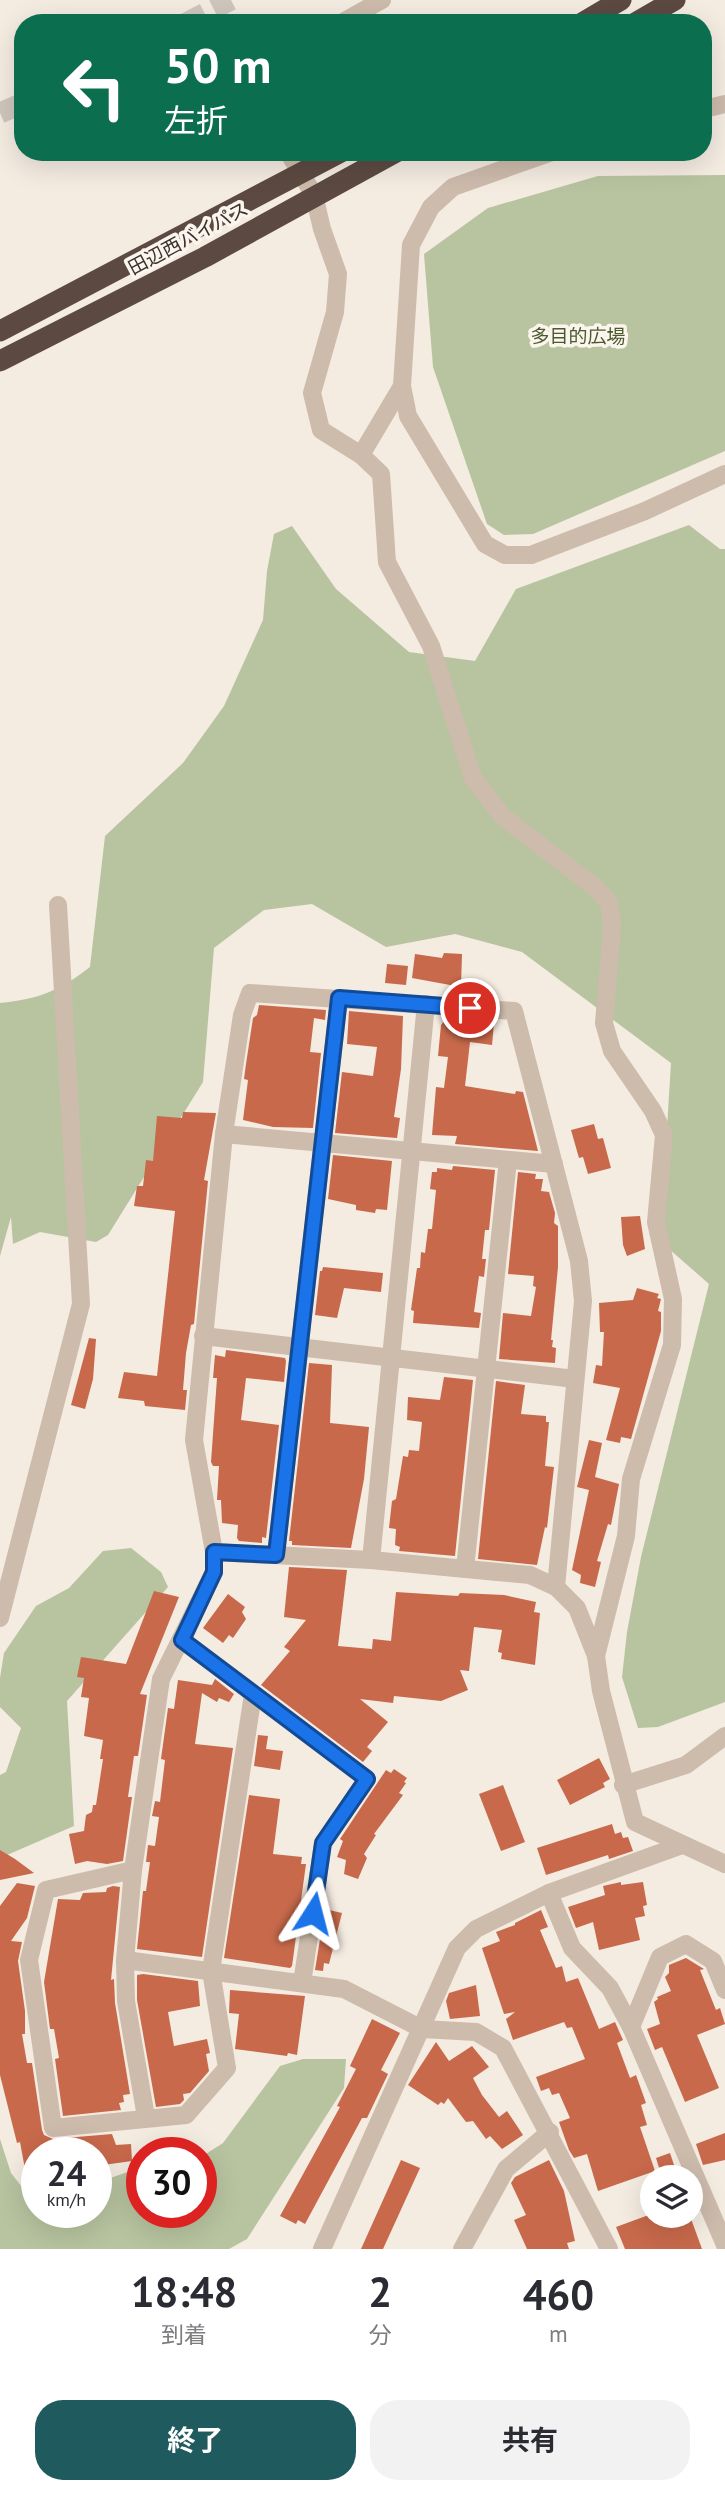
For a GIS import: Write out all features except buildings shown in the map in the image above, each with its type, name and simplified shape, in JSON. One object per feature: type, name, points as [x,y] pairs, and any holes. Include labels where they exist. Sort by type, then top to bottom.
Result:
[{"type":"highway","points":[[597,14],[621,0]]},
{"type":"highway","points":[[651,14],[675,0]]},
{"type":"highway","name":"田辺西バイパス","points":[[0,331],[323,161]]},
{"type":"highway","name":"田辺西バイパス","points":[[0,361],[205,257],[379,161]]},
{"type":"street","points":[[357,14],[382,0]]},
{"type":"street","points":[[293,161],[314,195],[322,229],[338,274],[335,312],[312,393],[321,430],[361,454],[382,474],[387,562],[431,646],[473,778],[502,816],[597,889],[609,903],[612,926],[604,1023],[612,1052],[653,1111],[664,1135],[656,1222],[673,1299],[672,1345],[631,1479],[626,1536],[596,1656]]},
{"type":"street","points":[[527,161],[453,187],[431,207],[411,245],[402,386],[408,416],[485,544],[505,555],[531,555],[645,511],[725,474]]},
{"type":"street","points":[[361,454],[402,386]]},
{"type":"street","points":[[0,1618],[81,1304],[58,905]]},
{"type":"street","points":[[146,2117],[126,2001],[125,1960],[133,1870],[161,1679],[214,1572],[214,1552],[194,1440],[202,1336],[225,1134],[242,1015],[250,993],[514,1011],[579,1261],[583,1301],[556,1587]]},
{"type":"street","points":[[276,1555],[339,998]]},
{"type":"street","points":[[371,1560],[426,1004]]},
{"type":"street","points":[[225,1134],[554,1164]]},
{"type":"street","points":[[466,1569],[508,1160]]},
{"type":"street","points":[[202,1336],[575,1379]]},
{"type":"street","points":[[214,1552],[371,1560],[530,1575],[556,1587],[578,1608],[596,1656],[623,1785],[635,1822],[725,1864]]},
{"type":"street","points":[[182,1640],[367,1779],[323,1843],[302,1983]]},
{"type":"street","points":[[133,1870],[46,1890],[29,1960],[53,2129],[146,2117],[186,2115],[227,2068],[211,1971],[253,1694]]},
{"type":"street","points":[[623,1785],[686,1765],[725,1736]]},
{"type":"street","points":[[322,2249],[457,1948],[476,1929],[549,1893],[682,1846]]},
{"type":"street","points":[[549,1893],[572,1948],[610,1988],[632,2027],[725,2245]]},
{"type":"street","points":[[632,2027],[660,1957],[686,1944],[713,1961],[725,1990]]},
{"type":"street","points":[[125,1960],[344,1989],[422,2029],[477,2032],[503,2048],[550,2132],[609,2249]]},
{"type":"street","points":[[465,2248],[506,2169],[550,2132]]},
{"type":"green space","name":"多目的広場","points":[[725,175],[725,451],[533,534],[504,535],[487,524],[433,367],[424,254],[488,208],[598,176]]},
{"type":"green space","points":[[689,525],[720,549],[725,549],[725,1702],[658,1727],[638,1728],[622,1677],[627,1632],[641,1557],[709,1284],[660,1241],[671,1063],[522,952],[455,934],[386,947],[312,904],[264,910],[214,948],[203,1082],[108,1235],[96,1242],[40,1232],[13,1244],[11,1217],[0,1256],[0,1003],[48,993],[90,967],[105,836],[183,763],[224,706],[263,620],[267,571],[274,534],[292,526],[336,589],[409,652],[475,661],[516,589]]},
{"type":"green space","points":[[131,1548],[161,1572],[168,1587],[67,1701],[74,1826],[0,1858],[0,1775],[6,1772],[21,1728],[0,1707],[0,1678],[4,1653],[36,1606],[69,1588],[103,1551]]},
{"type":"green space","points":[[303,2059],[346,2059],[344,2088],[247,2239],[229,2249],[0,2249],[0,2139],[11,2173],[21,2186],[21,2228],[112,2228],[112,2177],[126,2173],[126,2228],[217,2228],[217,2147],[223,2143],[280,2066]]},
{"type":"tunnel","points":[[204,14],[231,0]]},
{"type":"tunnel","points":[[0,113],[14,107]]},
{"type":"route","points":[[313,1913],[323,1843],[367,1779],[182,1640],[214,1572],[214,1552],[276,1555],[339,998],[470,1008]]}]
